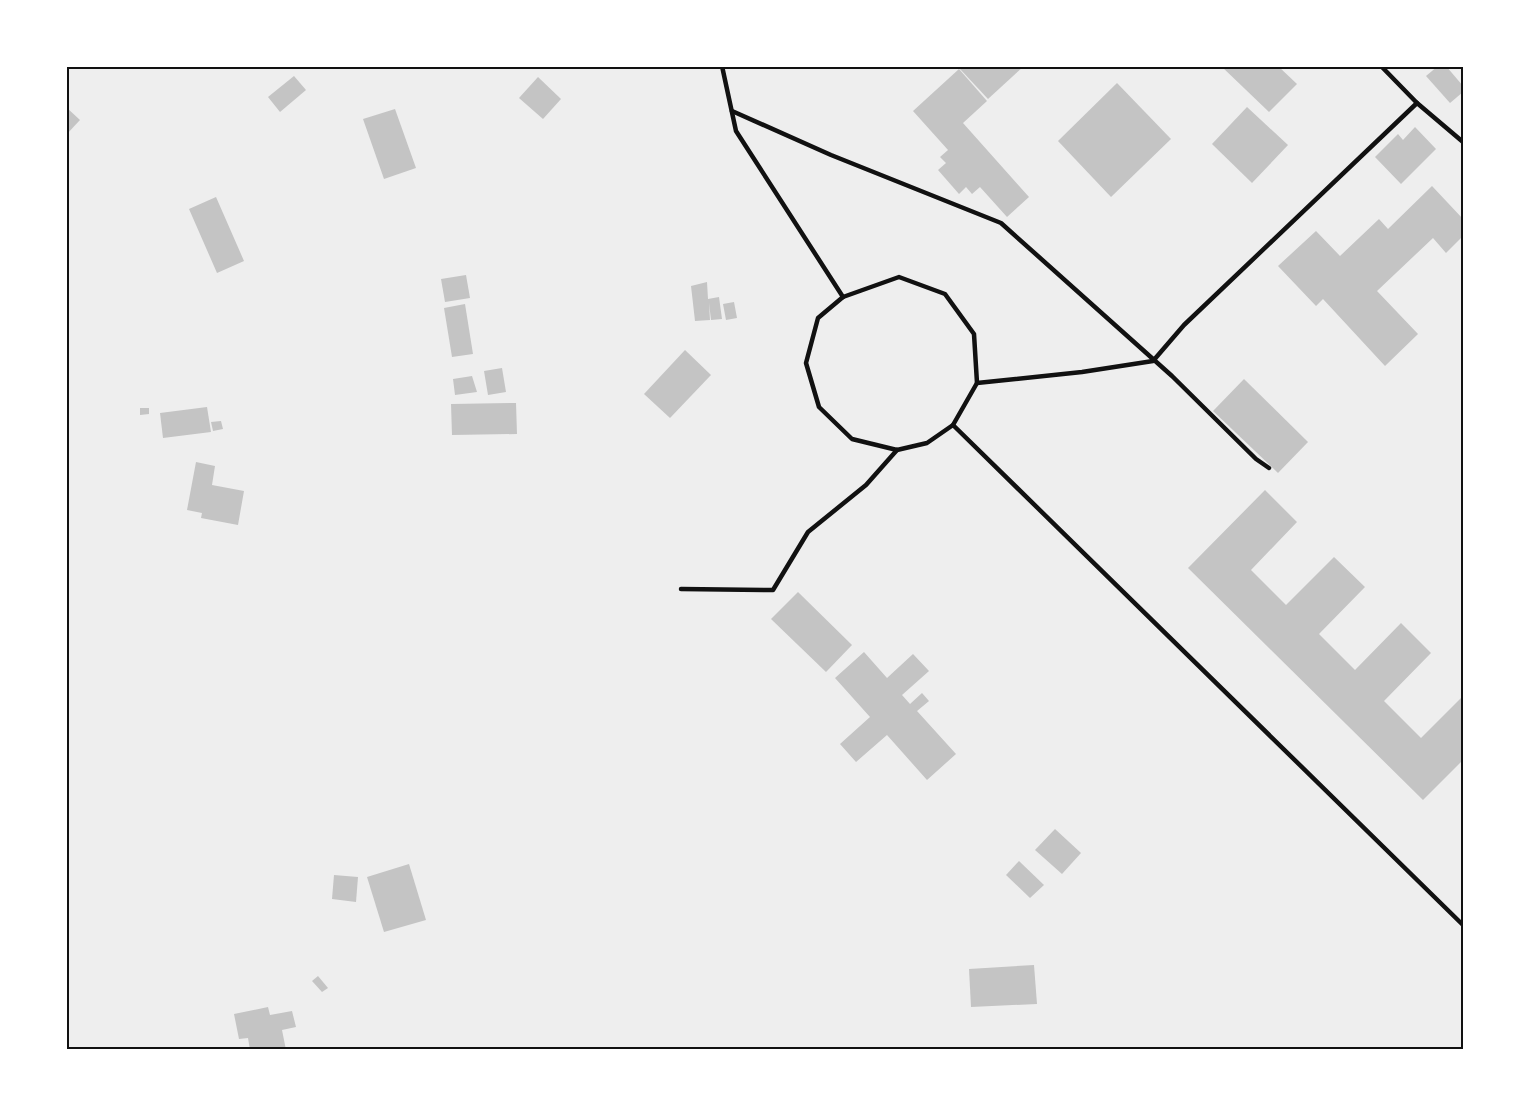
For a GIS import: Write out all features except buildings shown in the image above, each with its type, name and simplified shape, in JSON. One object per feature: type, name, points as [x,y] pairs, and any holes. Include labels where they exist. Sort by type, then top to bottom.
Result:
[{"type":"lane","points":[[722,66],[736,131],[843,297]]},
{"type":"lane","points":[[1381,66],[1417,103],[1463,142]]},
{"type":"lane","points":[[977,383],[1083,372],[1153,361],[1184,325],[1417,103]]},
{"type":"lane","points":[[732,111],[831,155],[1001,223],[1197,400],[1256,459],[1269,468]]},
{"type":"lane","points":[[899,276],[945,294],[974,334],[977,383],[953,425],[927,443],[897,450],[852,440],[819,407],[806,363],[818,318],[843,297],[899,276]]},
{"type":"lane","points":[[953,425],[1463,925]]},
{"type":"lane","points":[[681,589],[773,590],[808,532],[866,485],[897,450]]},
{"type":"shaded area","points":[[66,66],[1463,66],[1463,1050],[66,1050]]}]
